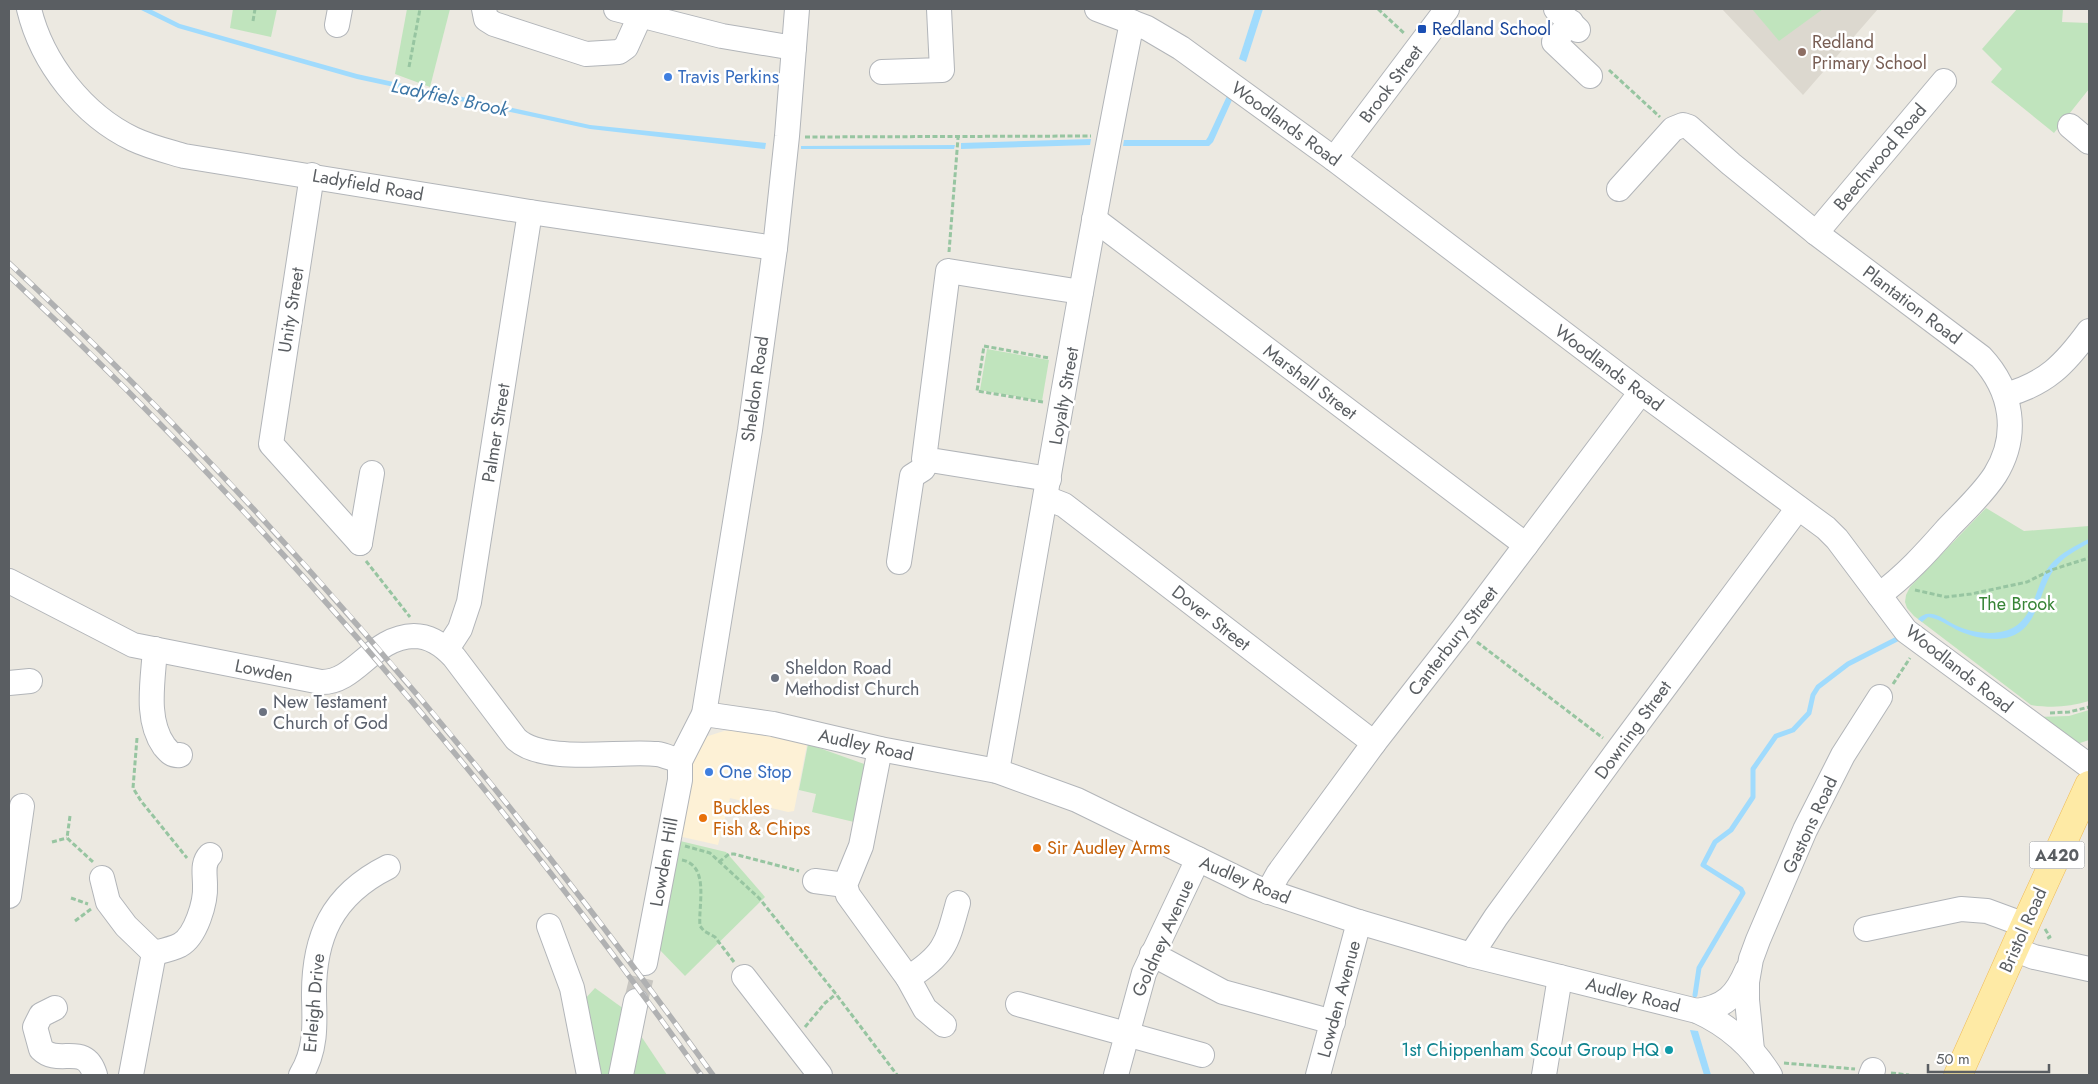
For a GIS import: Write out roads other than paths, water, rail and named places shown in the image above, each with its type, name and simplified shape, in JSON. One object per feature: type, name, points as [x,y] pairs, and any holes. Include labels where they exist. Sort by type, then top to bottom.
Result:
[{"type":"main road","name":"Bristol Road","points":[[1958,1075],[2024,925],[2089,785]]},
{"type":"street","name":"Ladyfield Road","points":[[29,9],[36,32],[46,54],[67,86],[88,108],[117,130],[153,148],[184,156],[312,175],[530,212],[775,248]]},
{"type":"street","points":[[484,9],[486,19],[494,24],[586,54],[619,52],[626,47],[640,16]]},
{"type":"street","points":[[616,9],[722,36],[794,48]]},
{"type":"street","name":"Sheldon Road","points":[[680,761],[704,714],[750,430],[775,248],[787,136],[797,9]]},
{"type":"street","points":[[882,72],[942,70],[939,9]]},
{"type":"street","name":"Woodlands Road","points":[[1096,9],[1164,36],[1181,48],[1334,159],[1641,392],[1826,528],[1837,539],[1901,625],[1921,643],[2089,766]]},
{"type":"street","name":"Brook Street","points":[[1334,159],[1448,9]]},
{"type":"street","points":[[1564,16],[1554,42],[1598,72]]},
{"type":"street","name":"Loyalty Street","points":[[996,771],[1048,489],[1109,136],[1132,22]]},
{"type":"street","name":"Beechwood Road","points":[[1816,234],[1944,81]]},
{"type":"street","name":"Plantation Road","points":[[1619,189],[1673,129],[1683,125],[1694,130],[1731,164],[1816,234],[1981,357],[1999,380],[2009,412],[2010,434],[2008,448],[1995,476],[1901,579],[1879,595]]},
{"type":"street","points":[[2070,126],[2089,142]]},
{"type":"street","name":"Unity Street","points":[[312,175],[271,444],[360,543],[372,474]]},
{"type":"street","name":"Palmer Street","points":[[447,649],[460,629],[469,602],[530,212]]},
{"type":"street","name":"Marshall Street","points":[[1094,219],[1526,545]]},
{"type":"street","points":[[899,562],[912,476],[923,468],[926,460],[948,271],[1081,292]]},
{"type":"street","points":[[2005,395],[2042,381],[2061,367],[2089,331]]},
{"type":"street","name":"Canterbury Street","points":[[1268,892],[1278,874],[1374,743],[1462,630],[1641,392]]},
{"type":"street","name":"Dover Street","points":[[926,460],[1048,489],[1064,505],[1374,743]]},
{"type":"street","name":"Downing Street","points":[[1471,955],[1496,917],[1618,750],[1798,508]]},
{"type":"street","name":"Lowden","points":[[9,581],[133,644],[325,682],[339,679],[387,642],[408,636],[425,637],[447,649]]},
{"type":"street","points":[[155,649],[152,692],[154,729],[169,752],[175,756],[180,756]]},
{"type":"street","points":[[447,649],[516,739],[527,747],[558,753],[658,754],[680,761]]},
{"type":"street","name":"Gastons Road","points":[[1697,1010],[1712,1008],[1732,997],[1744,978],[1805,830],[1844,755],[1880,697]]},
{"type":"street","name":"Audley Road","points":[[704,714],[772,724],[880,749],[996,771],[1077,800],[1268,892],[1471,955],[1697,1010],[1728,1028],[1761,1062]]},
{"type":"street","points":[[880,749],[861,846],[845,885],[848,895],[908,978],[925,1009],[944,1025]]},
{"type":"street","name":"Lowden Hill","points":[[645,963],[680,780],[680,761]]},
{"type":"street","points":[[9,896],[22,806]]},
{"type":"street","points":[[154,953],[181,944],[194,928],[203,904],[205,891],[204,868],[206,860],[200,859]]},
{"type":"street","name":"Goldney Avenue","points":[[1116,1075],[1144,973],[1198,859]]},
{"type":"street","name":"Erleigh Drive","points":[[301,1075],[314,1046],[316,960],[324,931],[338,908],[349,896],[369,878],[388,867]]},
{"type":"street","points":[[102,878],[102,904],[154,953]]},
{"type":"street","points":[[815,881],[845,885]]},
{"type":"street","points":[[908,978],[925,968],[943,949],[948,939],[958,903]]},
{"type":"street","points":[[1866,929],[1961,909],[1988,911],[2024,925]]},
{"type":"street","name":"Lowden Avenue","points":[[1318,1075],[1360,922]]},
{"type":"street","points":[[550,926],[572,988],[589,1075]]},
{"type":"street","points":[[2014,949],[2034,957],[2089,969]]},
{"type":"street","points":[[131,1075],[154,953]]},
{"type":"street","points":[[1152,954],[1223,992],[1333,1022]]},
{"type":"street","name":"Gastons Road","points":[[1751,959],[1747,1000],[1761,1062]]},
{"type":"street","points":[[744,977],[820,1075]]},
{"type":"street","points":[[1544,1075],[1560,977]]},
{"type":"street","points":[[621,1075],[636,1001]]},
{"type":"street","points":[[1018,1004],[1202,1055]]},
{"type":"street","points":[[55,1008],[41,1015],[35,1027],[41,1049],[52,1056],[80,1056],[91,1064],[95,1075]]},
{"type":"water","name":"Ladyfiels Brook","points":[[139,9],[150,9],[180,24],[357,74],[590,125],[766,143],[765,149],[590,129],[357,79],[178,28]]},
{"type":"water","points":[[1255,9],[1263,9],[1246,62],[1239,59]]},
{"type":"water","points":[[1227,96],[1232,100],[1213,142],[1209,146],[1123,146],[1124,140],[1206,140]]},
{"type":"water","points":[[1091,139],[1090,145],[961,149],[961,143]]},
{"type":"water","points":[[955,145],[954,149],[801,149],[801,146]]},
{"type":"water","points":[[2089,539],[2089,543],[2058,564],[2049,578],[2029,623],[2021,631],[2010,637],[1996,639],[1981,638],[1963,633],[1932,618],[1928,617],[1922,622],[1918,619],[1921,616],[1932,614],[1959,627],[1973,631],[1994,633],[2008,630],[2024,618],[2034,601],[2045,572],[2051,564],[2064,553]]},
{"type":"water","points":[[1690,1030],[1698,1031],[1711,1075],[1704,1075]]},
{"type":"waterway","points":[[1695,995],[1699,968],[1743,893],[1741,889],[1703,865],[1715,842],[1731,830],[1753,797],[1753,769],[1776,736],[1793,730],[1809,713],[1813,695],[1818,687],[1848,664],[1901,637]]},
{"type":"tunnel","points":[[636,1001],[645,963]]},
{"type":"railway","points":[[9,263],[106,356],[200,452],[292,551],[381,652],[551,860],[713,1075]]},
{"type":"railway","points":[[9,276],[197,462],[375,658],[543,863],[701,1075]]},
{"type":"place","name":"Redland School","points":[[1422,29]]},
{"type":"place","name":"Redland Primary School","points":[[1802,52]]},
{"type":"place","name":"Travis Perkins","points":[[668,77]]},
{"type":"place","name":"Sheldon Road Methodist Church","points":[[775,678]]},
{"type":"place","name":"New Testament Church of God","points":[[263,712]]},
{"type":"place","name":"One Stop","points":[[709,772]]},
{"type":"place","name":"Buckles Fish & Chips","points":[[703,818]]},
{"type":"place","name":"Sir Audley Arms","points":[[1037,848]]},
{"type":"place","name":"1st Chippenham Scout Group HQ","points":[[1669,1050]]},
{"type":"park label","name":"The Brook","points":[[2017,604]]}]
